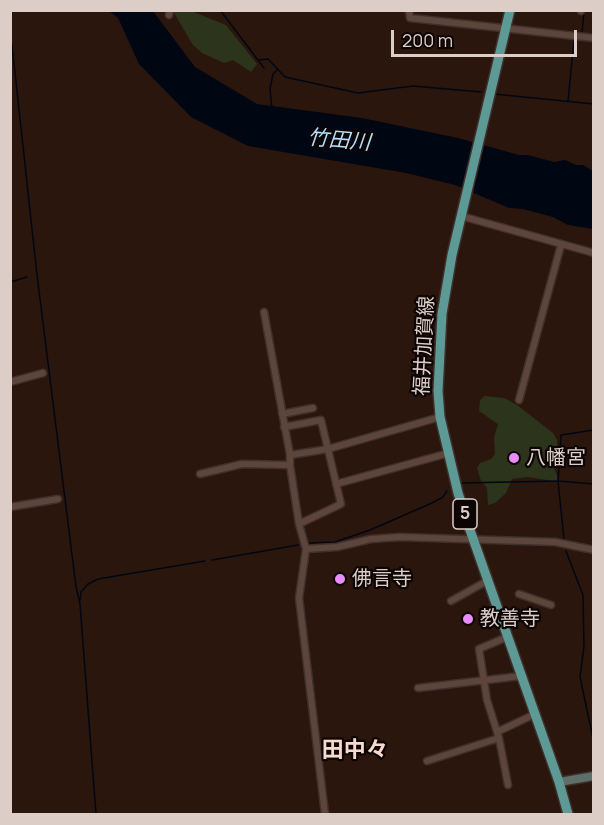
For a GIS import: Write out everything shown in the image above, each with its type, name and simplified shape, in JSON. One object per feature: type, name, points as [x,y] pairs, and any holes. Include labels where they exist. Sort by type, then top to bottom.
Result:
[{"type":"main road","name":"福井加賀線","points":[[510,10],[464,202],[442,314],[438,379],[440,417],[472,539],[559,782],[568,814]]},
{"type":"street","points":[[409,10],[410,18],[594,38]]},
{"type":"street","points":[[461,216],[594,253]]},
{"type":"street","points":[[519,400],[561,245]]},
{"type":"street","points":[[264,312],[290,455],[299,524],[306,549],[299,598],[325,814]]},
{"type":"street","points":[[10,382],[43,373]]},
{"type":"street","points":[[282,414],[313,408]]},
{"type":"street","points":[[290,455],[328,449],[440,417]]},
{"type":"street","points":[[284,427],[321,420],[341,504],[299,524]]},
{"type":"street","points":[[336,484],[449,453]]},
{"type":"street","points":[[200,474],[242,464],[290,465]]},
{"type":"street","points":[[10,507],[58,499]]},
{"type":"street","points":[[306,549],[337,547],[371,539],[400,537],[555,542],[594,550]]},
{"type":"street","points":[[451,601],[487,581]]},
{"type":"street","points":[[519,594],[551,605]]},
{"type":"street","points":[[507,637],[479,649],[487,700],[498,735],[508,785]]},
{"type":"street","points":[[418,688],[521,676]]},
{"type":"street","points":[[427,761],[498,735],[535,714]]},
{"type":"street","points":[[559,782],[594,776]]},
{"type":"green space","points":[[173,11],[191,11],[226,25],[257,64],[251,72],[233,60],[224,63],[202,53],[193,45]]},
{"type":"green space","points":[[484,396],[504,398],[517,405],[553,433],[557,440],[558,459],[554,469],[557,480],[528,477],[512,479],[506,493],[495,503],[488,505],[487,488],[481,481],[477,468],[480,463],[491,459],[495,454],[494,438],[498,424],[479,411],[480,401]]},
{"type":"water","name":"竹田川","points":[[109,11],[153,11],[195,67],[257,104],[362,118],[458,138],[519,155],[554,162],[565,160],[576,165],[583,165],[593,171],[593,229],[568,225],[553,217],[523,209],[509,208],[455,185],[406,173],[248,146],[191,117],[139,64],[118,18]]},
{"type":"waterway","points":[[220,10],[264,68]]},
{"type":"waterway","points":[[582,33],[584,11]]},
{"type":"waterway","points":[[568,101],[574,40]]},
{"type":"waterway","points":[[12,45],[37,275],[80,604],[96,814]]},
{"type":"waterway","points":[[259,60],[268,59],[285,77],[358,93],[413,86],[481,92]]},
{"type":"waterway","points":[[272,109],[270,89],[273,74],[277,70]]},
{"type":"waterway","points":[[494,94],[594,104]]},
{"type":"waterway","points":[[10,282],[27,277]]},
{"type":"waterway","points":[[564,539],[558,481],[561,435],[594,430]]},
{"type":"waterway","points":[[461,483],[558,481],[594,484]]},
{"type":"waterway","points":[[309,543],[335,542],[370,530],[432,503],[443,497],[447,491]]},
{"type":"waterway","points":[[212,560],[298,545]]},
{"type":"waterway","points":[[566,551],[583,595],[584,646],[580,677],[594,743]]},
{"type":"waterway","points":[[80,600],[81,592],[88,584],[98,579],[205,561]]},
{"type":"place","name":"八幡宮","points":[[514,458]]},
{"type":"place","name":"佛言寺","points":[[340,579]]},
{"type":"place","name":"教善寺","points":[[468,619]]},
{"type":"district","name":"田中々","points":[[355,751]]}]
